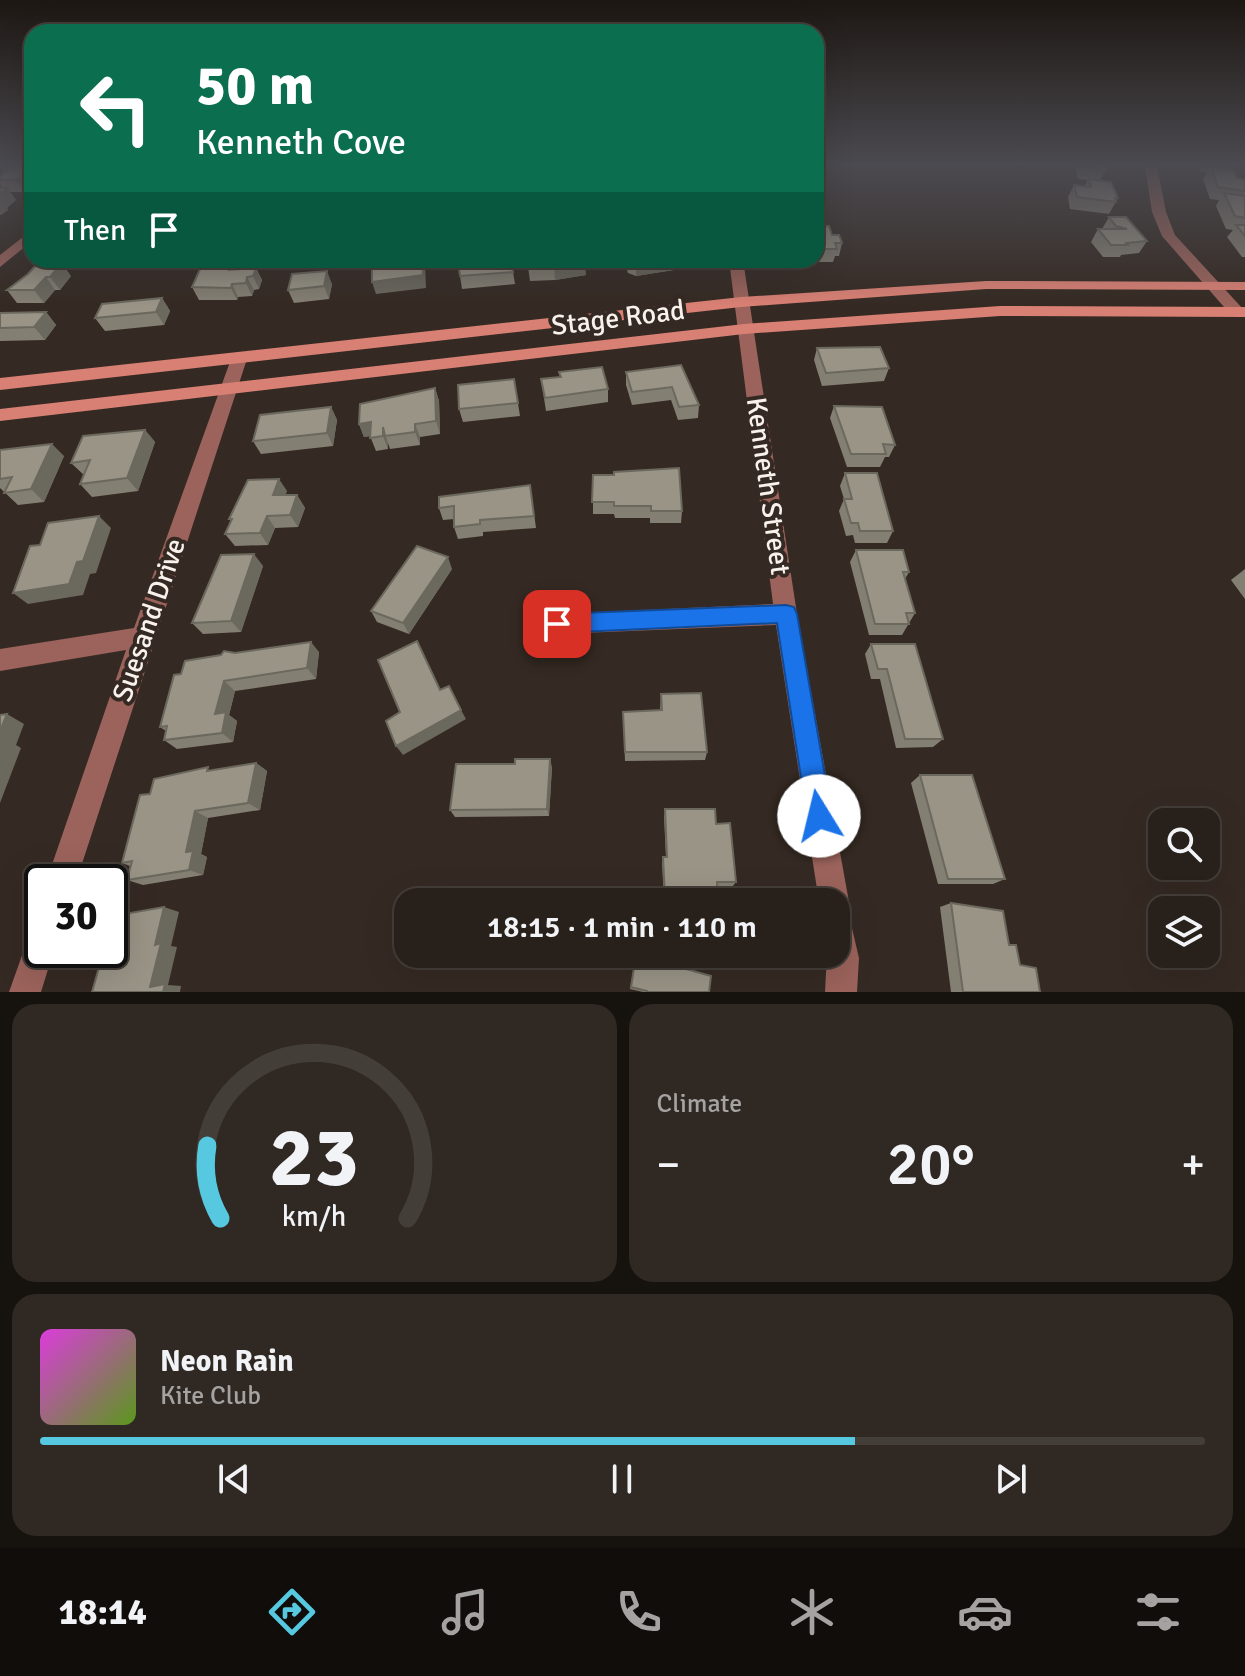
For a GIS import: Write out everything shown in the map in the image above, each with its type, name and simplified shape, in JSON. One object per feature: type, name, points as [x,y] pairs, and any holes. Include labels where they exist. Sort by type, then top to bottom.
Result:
[{"type":"main road","name":"Stage Road","points":[[0,384],[741,302],[986,285],[1245,286]]},
{"type":"main road","name":"Stage Road","points":[[0,415],[744,329],[1000,311],[1241,312]]},
{"type":"street","points":[[1159,212],[1169,236],[1213,286],[1241,312]]},
{"type":"street","points":[[0,263],[24,241]]},
{"type":"street","name":"Kenneth Street","points":[[737,268],[786,614],[832,888]]},
{"type":"street","name":"Suesand Drive","points":[[67,864],[239,359]]},
{"type":"street","points":[[557,624],[786,614]]},
{"type":"street","points":[[0,660],[142,637]]},
{"type":"street","points":[[25,992],[33,968]]},
{"type":"street","points":[[841,992],[842,968]]},
{"type":"building","points":[[1233,212],[1245,212],[1245,218],[1235,216]]},
{"type":"building","points":[[1109,217],[1126,217],[1147,241],[1111,245],[1098,229],[1127,229],[1116,226]]},
{"type":"building","points":[[1236,225],[1245,225],[1245,236]]},
{"type":"building","points":[[824,226],[829,226],[832,235],[839,235],[842,243],[835,243],[837,249],[824,249]]},
{"type":"building","points":[[33,268],[58,268],[34,290],[7,290]]},
{"type":"building","points":[[201,268],[256,268],[253,276],[247,277],[246,283],[232,284],[231,288],[192,287]]},
{"type":"building","points":[[372,268],[423,268],[423,275],[372,282]]},
{"type":"building","points":[[459,268],[512,268],[513,272],[460,276]]},
{"type":"building","points":[[327,271],[324,286],[288,290],[292,274]]},
{"type":"building","points":[[162,298],[156,312],[95,318],[102,304]]},
{"type":"building","points":[[46,312],[34,327],[0,328],[0,313]]},
{"type":"building","points":[[880,347],[889,368],[826,373],[817,348]]},
{"type":"building","points":[[681,365],[699,405],[679,407],[672,387],[632,392],[626,372]]},
{"type":"building","points":[[602,367],[608,389],[545,398],[541,379],[561,377],[559,372]]},
{"type":"building","points":[[514,379],[518,403],[459,409],[458,385]]},
{"type":"building","points":[[435,388],[436,421],[415,424],[415,432],[385,436],[383,427],[383,436],[370,438],[371,422],[359,424],[360,404]]},
{"type":"building","points":[[834,406],[882,407],[895,445],[883,444],[886,454],[851,454]]},
{"type":"building","points":[[331,407],[327,433],[253,441],[260,415]]},
{"type":"building","points":[[145,430],[127,478],[80,484],[90,460],[71,463],[83,436]]},
{"type":"building","points":[[52,444],[31,489],[4,493],[12,477],[0,479],[0,450]]},
{"type":"building","points":[[679,468],[682,511],[651,511],[651,506],[614,506],[614,502],[592,502],[593,475]]},
{"type":"building","points":[[845,473],[877,473],[893,531],[860,531],[858,523],[851,523],[844,499],[852,499]]},
{"type":"building","points":[[279,479],[273,495],[297,495],[290,515],[267,516],[260,533],[225,534],[248,480]]},
{"type":"building","points":[[530,485],[534,516],[480,520],[480,524],[454,527],[454,506],[439,508],[439,497]]},
{"type":"building","points":[[99,516],[83,561],[77,562],[69,584],[13,593],[30,546],[40,545],[48,523]]},
{"type":"building","points":[[417,546],[448,557],[403,623],[371,611]]},
{"type":"building","points":[[856,550],[903,550],[909,572],[903,572],[915,613],[906,613],[909,624],[875,624]]},
{"type":"building","points":[[254,554],[231,621],[192,623],[221,555]]},
{"type":"building","points":[[417,641],[440,690],[449,686],[461,710],[396,746],[386,721],[400,712],[378,660]]},
{"type":"building","points":[[311,642],[307,668],[224,681],[215,714],[226,712],[222,733],[164,740],[167,726],[160,727],[174,675],[181,674],[185,661],[221,655],[224,651],[235,653]]},
{"type":"building","points":[[871,644],[915,644],[943,739],[905,739],[887,669],[878,669]]},
{"type":"building","points":[[701,693],[707,752],[625,752],[623,712],[662,710],[661,694]]},
{"type":"building","points":[[7,714],[0,731],[0,715]]},
{"type":"building","points":[[515,759],[550,759],[547,809],[450,810],[456,764],[515,764]]},
{"type":"building","points":[[256,763],[248,803],[195,811],[186,852],[193,851],[189,870],[128,880],[132,861],[122,863],[140,795],[150,794],[154,779],[208,767],[207,771]]},
{"type":"building","points":[[920,775],[972,775],[1005,879],[948,879]]},
{"type":"building","points":[[665,809],[715,809],[716,824],[730,823],[736,882],[717,882],[717,888],[665,888],[663,857],[667,857]]},
{"type":"building","points":[[951,903],[1003,911],[1009,945],[1016,945],[1020,965],[1036,968],[1040,992],[963,992]]},
{"type":"building","points":[[164,907],[155,945],[161,943],[150,987],[165,984],[163,992],[92,992],[99,968],[128,968],[128,913]]},
{"type":"building","points":[[634,968],[682,968],[711,976],[709,992],[647,992],[631,987]]},
{"type":"route","points":[[557,624],[786,614],[819,816]]}]
